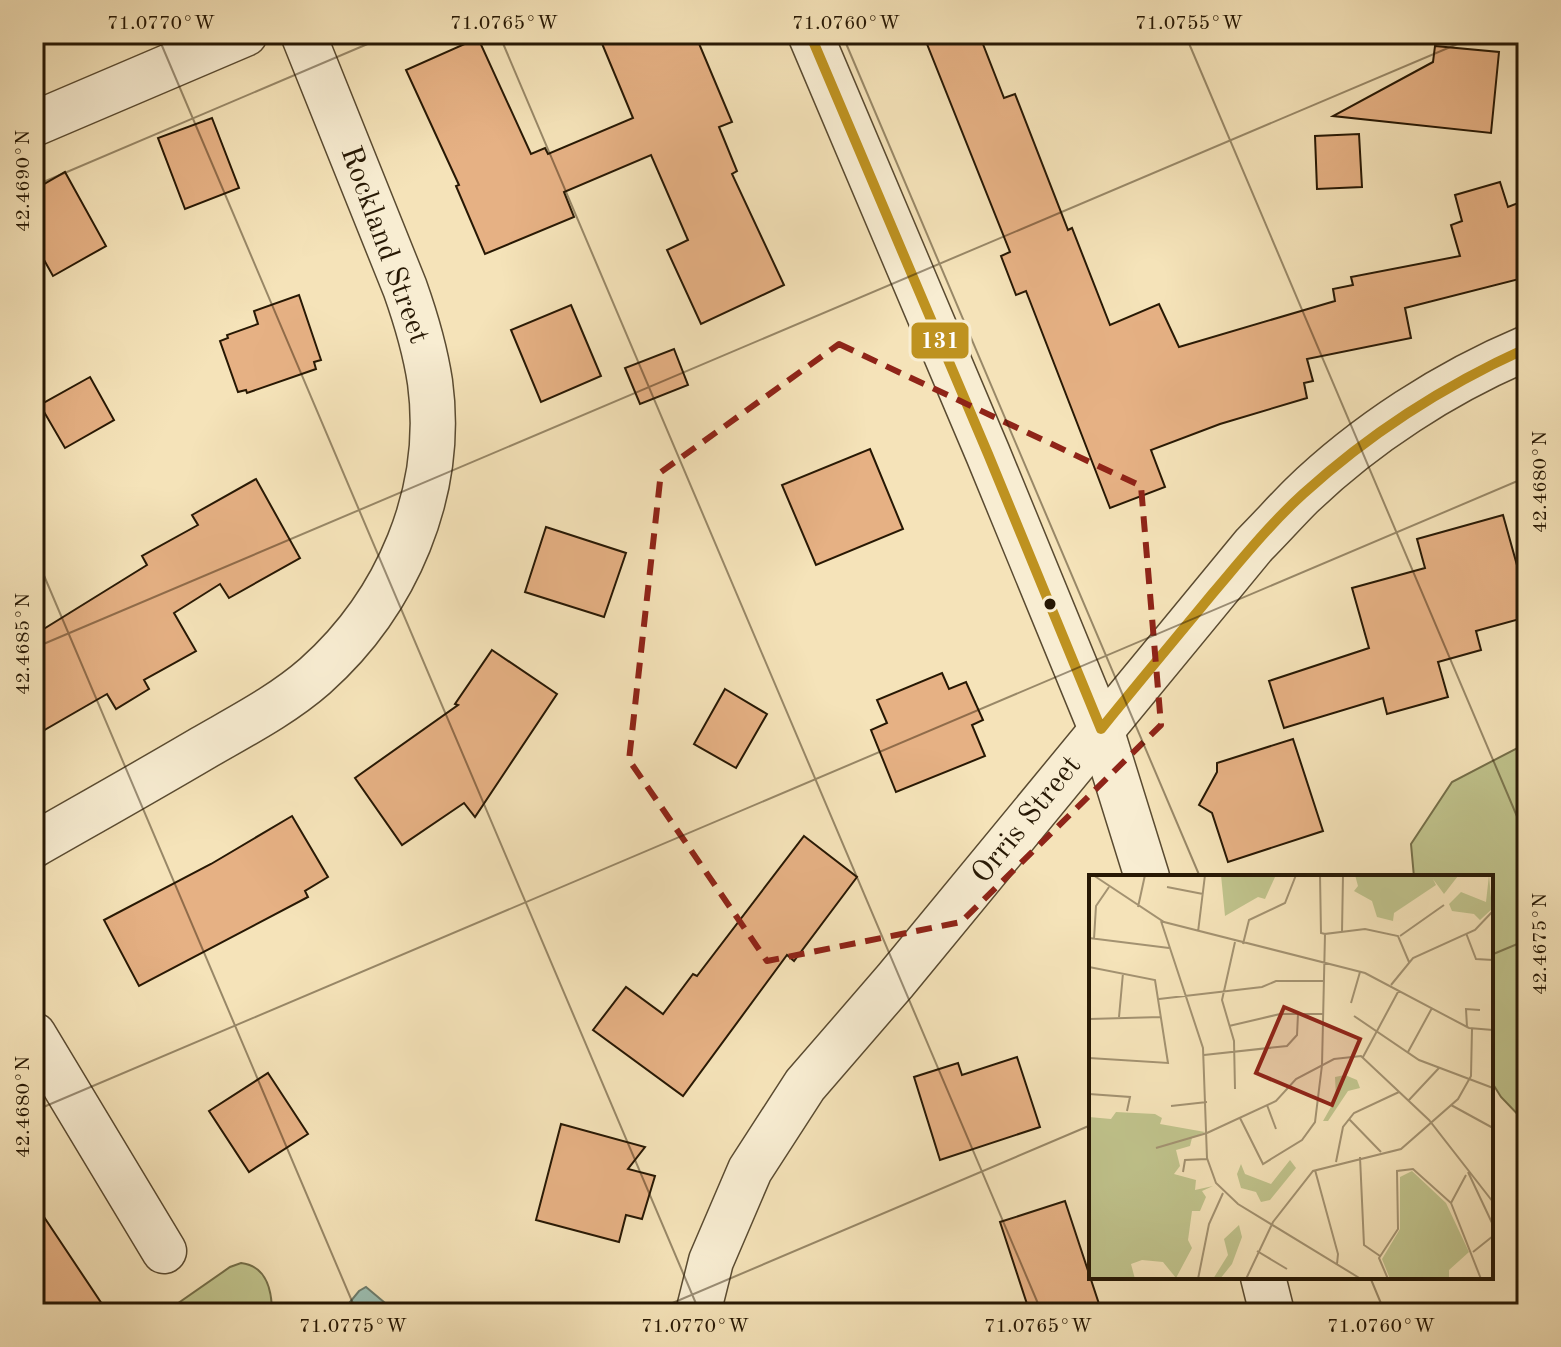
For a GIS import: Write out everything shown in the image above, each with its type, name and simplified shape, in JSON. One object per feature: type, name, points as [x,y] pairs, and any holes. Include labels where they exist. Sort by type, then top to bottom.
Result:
[{"type":"street","points":[[34,124],[245,34]]},
{"type":"street","name":"Rockland Street","points":[[34,845],[258,716],[312,678],[337,656],[378,604],[404,556],[419,515],[431,450],[432,406],[424,351],[409,299],[303,34]]},
{"type":"street","points":[[810,34],[1101,729],[1146,875]]},
{"type":"street","name":"Orris Street","points":[[698,1313],[711,1261],[750,1170],[805,1085],[895,981],[1254,545],[1302,495],[1349,455],[1411,410],[1456,382],[1527,348]]},
{"type":"street","points":[[34,1035],[164,1251]]},
{"type":"street","points":[[1264,1279],[1272,1313]]},
{"type":"highlighted area","points":[[839,344],[1141,486],[1161,725],[961,922],[767,961],[629,760],[661,472]]},
{"type":"green space","points":[[1527,743],[1527,1124],[1493,1084],[1493,875],[1414,875],[1411,844],[1452,782]]},
{"type":"green space","points":[[241,1263],[257,1269],[266,1280],[272,1313],[164,1313],[230,1267]]},
{"type":"shaded area","points":[[366,1287],[397,1313],[341,1313]]},
{"type":"building","points":[[598,34],[695,34],[732,122],[719,127],[737,171],[732,174],[784,285],[701,324],[667,250],[688,240],[651,155],[564,192],[574,217],[485,254],[456,186],[459,185],[406,70],[478,38],[531,154],[545,148],[548,154],[633,118]]},
{"type":"building","points":[[923,34],[979,34],[1004,98],[1015,94],[1068,230],[1072,228],[1110,325],[1159,304],[1179,347],[1335,301],[1333,289],[1353,285],[1351,277],[1460,256],[1451,225],[1462,221],[1455,195],[1500,182],[1508,207],[1518,203],[1527,231],[1527,277],[1405,308],[1411,338],[1307,359],[1313,381],[1304,383],[1307,398],[1220,424],[1151,450],[1165,487],[1110,508],[1026,291],[1016,295],[1001,256],[1010,252]]},
{"type":"building","points":[[1435,46],[1499,52],[1491,133],[1333,116],[1433,62]]},
{"type":"building","points":[[212,118],[239,188],[185,209],[158,138]]},
{"type":"building","points":[[1359,134],[1362,187],[1317,189],[1315,136]]},
{"type":"building","points":[[65,172],[106,246],[53,276],[34,242],[34,190]]},
{"type":"building","points":[[299,295],[321,360],[314,362],[316,369],[247,393],[246,390],[238,392],[220,341],[228,338],[227,335],[258,324],[254,311]]},
{"type":"building","points":[[571,305],[601,376],[541,402],[511,330]]},
{"type":"building","points":[[674,349],[688,385],[640,404],[625,368]]},
{"type":"building","points":[[90,377],[114,420],[65,448],[40,405]]},
{"type":"building","points":[[870,449],[903,529],[816,565],[782,485]]},
{"type":"building","points":[[256,479],[300,558],[229,598],[220,584],[174,613],[196,651],[144,680],[149,689],[116,709],[107,694],[34,736],[34,635],[147,565],[142,556],[198,525],[192,515]]},
{"type":"building","points":[[1503,515],[1527,601],[1527,617],[1476,631],[1481,650],[1438,662],[1448,697],[1387,714],[1383,698],[1284,728],[1269,681],[1369,648],[1352,588],[1425,568],[1417,539]]},
{"type":"building","points":[[546,527],[626,553],[604,617],[525,592]]},
{"type":"building","points":[[492,650],[557,694],[475,817],[464,803],[402,845],[355,778],[458,705],[455,704]]},
{"type":"building","points":[[942,673],[949,689],[966,682],[983,720],[972,725],[985,756],[896,792],[871,730],[887,723],[877,700]]},
{"type":"building","points":[[725,689],[767,714],[736,768],[694,744]]},
{"type":"building","points":[[1293,739],[1323,831],[1228,862],[1212,813],[1199,805],[1217,772],[1217,763]]},
{"type":"building","points":[[292,816],[328,877],[305,891],[308,897],[139,986],[104,920],[211,864]]},
{"type":"building","points":[[804,836],[857,877],[794,961],[787,955],[683,1096],[593,1030],[626,987],[663,1014],[693,974],[697,976]]},
{"type":"building","points":[[1017,1057],[1040,1127],[940,1160],[914,1077],[958,1063],[962,1075]]},
{"type":"building","points":[[268,1073],[308,1134],[249,1172],[209,1111]]},
{"type":"building","points":[[561,1124],[645,1147],[628,1169],[655,1176],[642,1219],[626,1215],[619,1242],[536,1220]]},
{"type":"building","points":[[1065,1201],[1102,1313],[1030,1313],[1000,1222]]},
{"type":"building","points":[[34,1202],[108,1313],[34,1313]]},
{"type":"transit line","name":"131","points":[[810,34],[1101,729],[1246,555],[1303,494],[1409,412],[1527,348]]}]
